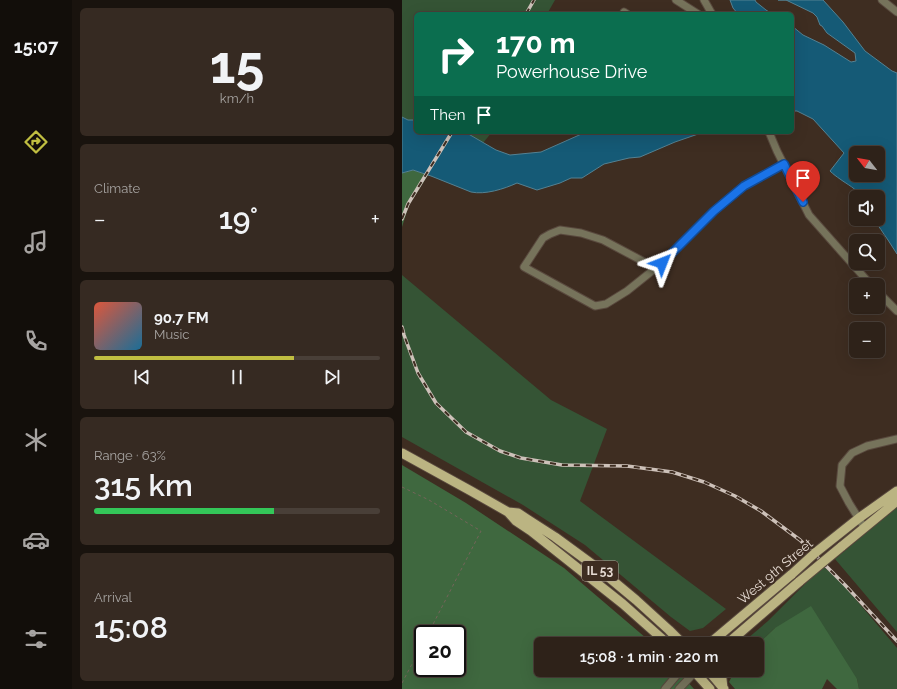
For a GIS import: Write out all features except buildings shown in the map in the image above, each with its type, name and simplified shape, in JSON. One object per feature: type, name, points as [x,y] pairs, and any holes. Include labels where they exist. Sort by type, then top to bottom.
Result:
[{"type":"main road","name":"IL 53","points":[[402,453],[508,512],[516,521],[623,604],[660,637]]},
{"type":"main road","name":"West 9th Street","points":[[717,637],[832,539],[858,518],[897,491]]},
{"type":"main road","name":"West 9th Street","points":[[735,637],[897,500]]},
{"type":"main road","name":"IL 53","points":[[508,512],[518,513],[528,519],[590,562],[636,600],[676,637]]},
{"type":"main road","points":[[700,677],[710,689]]},
{"type":"main road","points":[[714,677],[724,688]]},
{"type":"main road","points":[[722,677],[724,688]]},
{"type":"street","points":[[676,0],[686,2],[696,12]]},
{"type":"street","points":[[704,0],[711,12]]},
{"type":"street","points":[[882,0],[897,12]]},
{"type":"street","points":[[770,134],[809,215],[866,278]]},
{"type":"street","points":[[662,263],[650,264],[603,240],[581,233],[560,230],[543,238],[524,267],[595,306],[606,304],[662,263],[714,211],[744,186],[784,164]]},
{"type":"street","points":[[885,299],[897,311]]},
{"type":"street","points":[[864,527],[840,486],[842,465],[852,453],[867,446],[897,439]]},
{"type":"street","points":[[665,689],[675,677]]},
{"type":"street","points":[[679,689],[690,677]]},
{"type":"path","points":[[402,487],[429,500],[481,532],[433,625]]},
{"type":"path","points":[[402,683],[414,660]]},
{"type":"green space","points":[[402,0],[555,0],[548,12],[414,12],[414,120],[408,120],[402,117]]},
{"type":"green space","points":[[468,134],[490,134],[483,143]]},
{"type":"green space","points":[[413,170],[428,175],[409,205],[402,227],[402,173]]},
{"type":"green space","points":[[402,275],[551,400],[607,429],[580,501],[726,609],[703,628],[690,631],[671,617],[585,545],[523,505],[402,437]]},
{"type":"green space","points":[[402,465],[466,503],[564,568],[645,637],[534,637],[534,677],[683,677],[694,689],[402,689]]},
{"type":"green space","points":[[897,507],[897,632],[835,559]]},
{"type":"green space","points":[[824,567],[841,582],[897,648],[897,689],[859,689],[857,679],[775,628],[764,638],[764,637],[749,637],[768,621],[815,574]]},
{"type":"green space","points":[[811,606],[857,679],[859,689],[837,689],[827,679],[822,689],[735,689],[729,682],[732,677],[764,677],[764,638],[775,628]]},
{"type":"water","points":[[730,0],[755,0],[769,12],[736,12]]},
{"type":"water","points":[[786,0],[823,0],[843,22],[865,51],[897,73],[897,254],[885,234],[878,226],[885,226],[885,190],[855,190],[830,171],[844,153],[813,119],[794,111],[794,28],[803,35],[824,45],[851,62],[856,61],[855,53],[827,33],[820,25],[817,17],[813,13]]},
{"type":"water","points":[[402,117],[408,120],[414,120],[414,134],[468,134],[496,150],[510,155],[541,152],[582,134],[698,134],[640,157],[604,164],[582,178],[571,178],[537,190],[517,183],[494,191],[476,193],[413,170],[402,173]]},
{"type":"railway","points":[[527,12],[534,0]]},
{"type":"railway","points":[[402,219],[408,204],[451,134]]},
{"type":"railway","points":[[402,327],[418,373],[436,403],[466,432],[500,451],[521,458],[562,465],[627,466],[672,472],[704,482],[735,496],[761,511],[800,540],[845,585],[897,641]]},
{"type":"route","points":[[662,263],[714,211],[744,186],[784,164],[803,202]]}]
